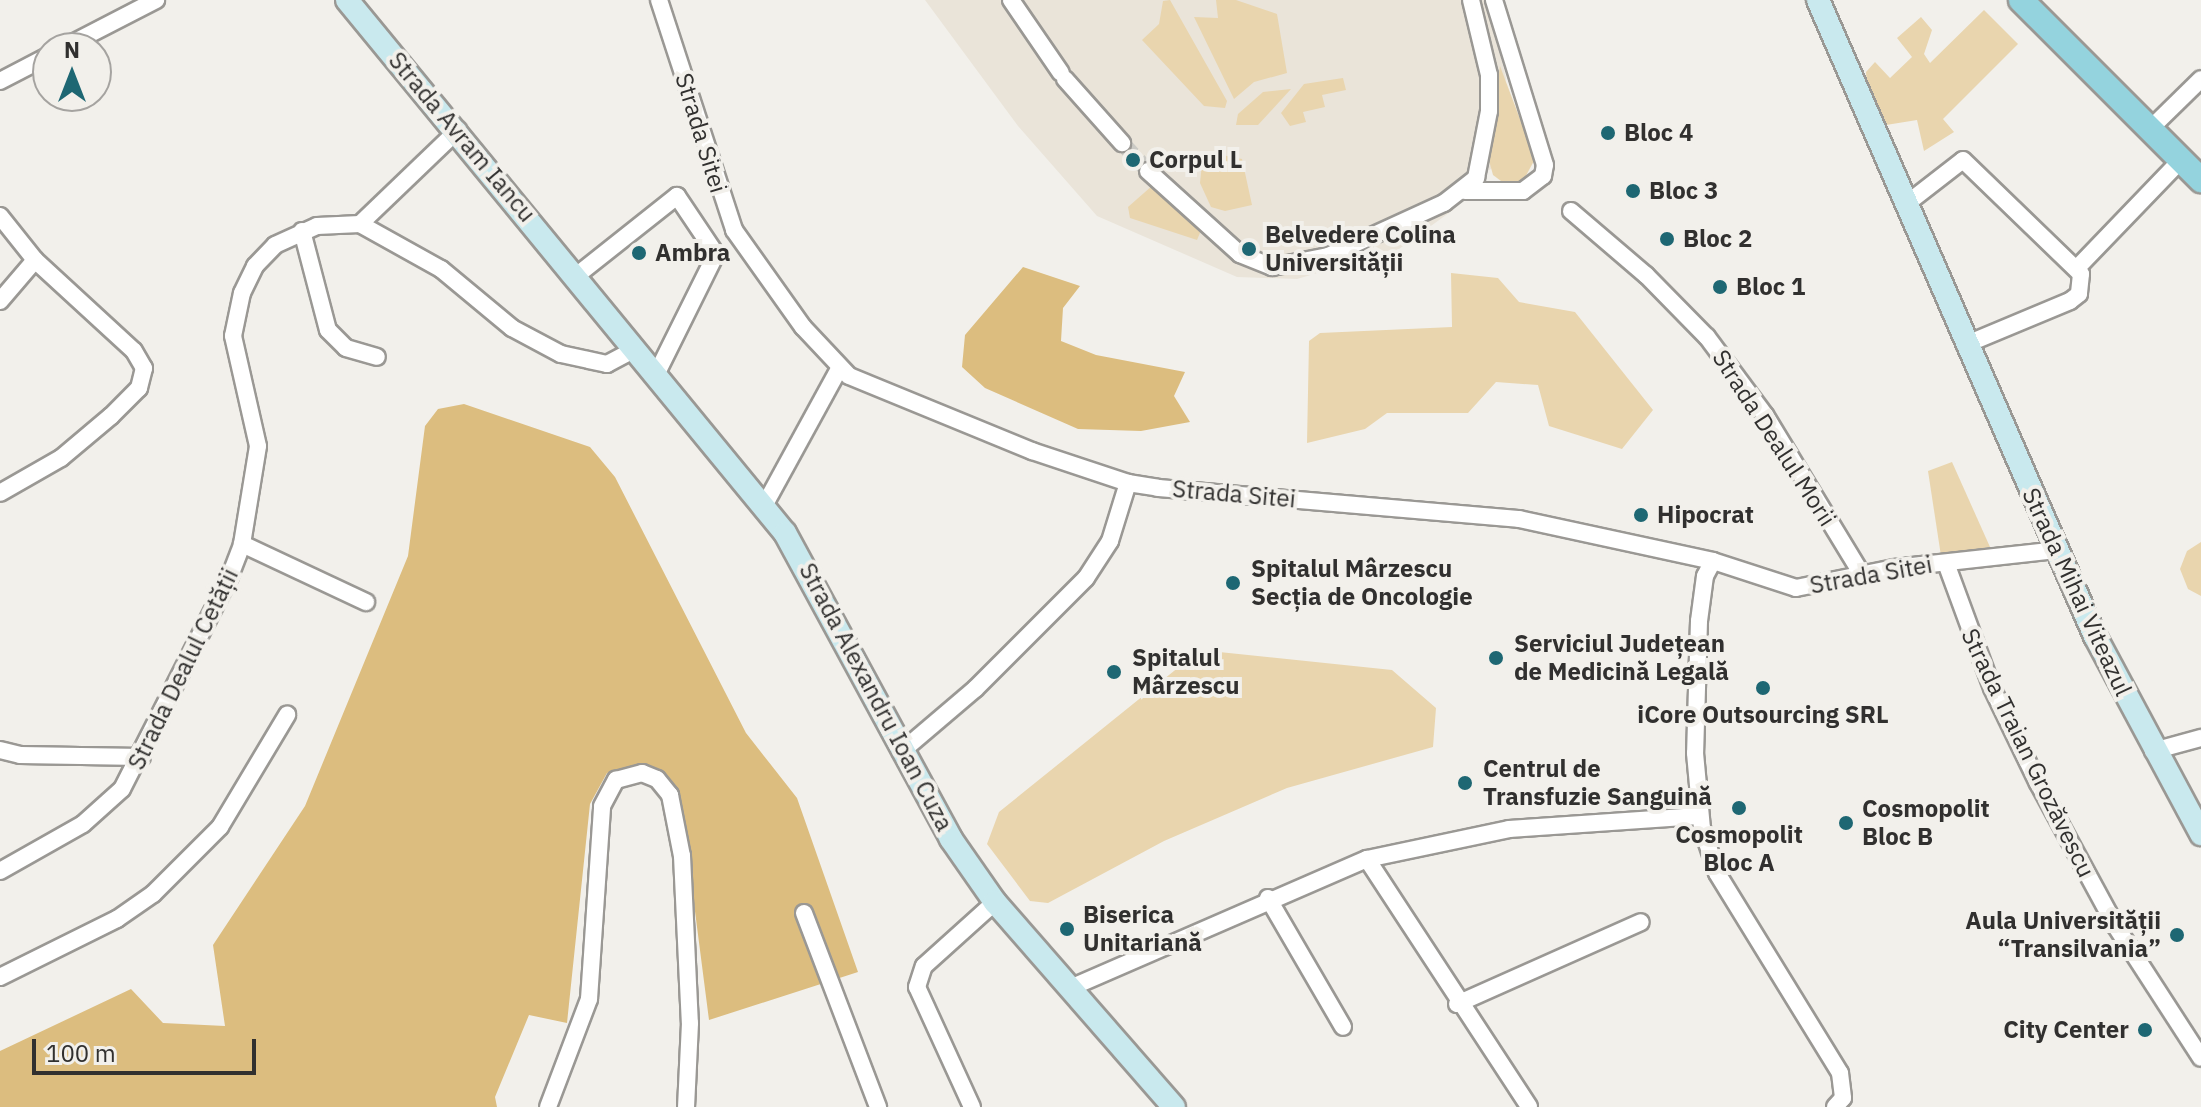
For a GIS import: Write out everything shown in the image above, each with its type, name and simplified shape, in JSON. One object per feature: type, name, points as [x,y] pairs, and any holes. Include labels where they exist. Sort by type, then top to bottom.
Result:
[{"type":"main road","points":[[2021,0],[2201,180]]},
{"type":"street","points":[[94,32],[156,0]]},
{"type":"street","name":"Strada Avram Iancu","points":[[347,0],[458,130],[635,349]]},
{"type":"street","name":"Strada Sitei","points":[[659,0],[724,208],[743,250],[839,369],[1032,451],[1128,483],[1475,512],[1713,561],[1796,588],[1946,563],[2056,550]]},
{"type":"street","points":[[1011,0],[1063,76],[1122,143]]},
{"type":"street","points":[[1148,171],[1240,254],[1272,267],[1358,245],[1465,191],[1476,178],[1489,111],[1489,75],[1471,0]]},
{"type":"street","points":[[1465,191],[1523,191],[1543,176],[1545,165],[1494,0]]},
{"type":"street","name":"Strada Mihai Viteazul","points":[[1818,0],[2056,550],[2153,751],[2201,834]]},
{"type":"street","points":[[0,81],[32,64]]},
{"type":"street","points":[[2150,129],[2201,79]]},
{"type":"street","points":[[458,130],[360,224],[441,269],[512,328],[561,354],[607,364],[635,349]]},
{"type":"street","points":[[1905,205],[1963,160],[2078,267],[2084,284],[2070,301],[1965,345]]},
{"type":"street","points":[[2078,267],[2181,160]]},
{"type":"street","points":[[576,276],[677,196],[716,254],[656,375]]},
{"type":"street","name":"Strada Dealul Morii","points":[[1571,211],[1646,275],[1707,337],[1765,415],[1863,576]]},
{"type":"street","points":[[0,216],[35,260],[134,351],[144,368],[143,379],[111,416],[61,458],[0,493]]},
{"type":"street","name":"Strada Dealul Cetății","points":[[0,871],[107,806],[142,757],[242,544],[258,432],[235,354],[236,314],[264,254],[302,231],[360,224]]},
{"type":"street","points":[[302,231],[328,330],[346,348],[377,357]]},
{"type":"street","points":[[0,301],[35,260]]},
{"type":"street","name":"Strada Alexandru Ioan Cuza","points":[[635,349],[802,557],[921,792],[995,902],[1174,1107]]},
{"type":"street","points":[[764,506],[839,369]]},
{"type":"street","points":[[901,752],[975,689],[1086,578],[1110,541],[1128,483]]},
{"type":"street","name":"Strada Dealul Cetății","points":[[242,544],[366,602]]},
{"type":"street","points":[[1713,561],[1705,576],[1699,621],[1699,816],[1717,873],[1840,1073],[1843,1098],[1835,1107]]},
{"type":"street","name":"Strada Traian Grozăvescu","points":[[1946,563],[1992,688],[2038,783],[2115,925],[2201,1058]]},
{"type":"street","points":[[0,977],[117,919],[153,894],[220,827],[287,715]]},
{"type":"street","points":[[2153,751],[2201,738]]},
{"type":"street","points":[[0,750],[20,755],[142,757]]},
{"type":"street","points":[[548,1107],[591,987],[602,806],[616,780],[642,773],[657,779],[670,795],[682,856],[690,1023],[686,1107]]},
{"type":"street","points":[[1070,988],[1268,898],[1367,859],[1509,829],[1699,816]]},
{"type":"street","points":[[1367,859],[1457,1004],[1529,1107]]},
{"type":"street","points":[[1268,898],[1343,1027]]},
{"type":"street","points":[[972,1107],[917,987],[924,966],[995,902]]},
{"type":"street","points":[[804,913],[878,1107]]},
{"type":"street","points":[[1457,1004],[1641,922]]},
{"type":"shaded area","points":[[925,0],[1487,0],[1506,78],[1491,169],[1463,185],[1453,210],[1399,249],[1297,279],[1237,277],[1097,216],[1018,126]]},
{"type":"shaded area","points":[[1170,0],[1227,101],[1225,108],[1204,106],[1142,40],[1159,24],[1163,1]]},
{"type":"shaded area","points":[[1216,0],[1236,0],[1277,14],[1287,73],[1254,82],[1234,99],[1194,17],[1218,18]]},
{"type":"shaded area","points":[[1984,10],[2018,44],[1943,119],[1954,132],[1924,151],[1917,120],[1886,125],[1867,87],[1866,72],[1875,62],[1890,78],[1912,57],[1897,38],[1921,17],[1932,30],[1924,54],[1930,63]]},
{"type":"shaded area","points":[[1500,66],[1535,159],[1523,181],[1501,181],[1493,175],[1488,157]]},
{"type":"shaded area","points":[[1343,78],[1346,90],[1322,95],[1325,107],[1303,112],[1306,122],[1290,126],[1281,113],[1304,84]]},
{"type":"shaded area","points":[[1291,89],[1258,125],[1236,125],[1238,114],[1263,92]]},
{"type":"shaded area","points":[[1212,153],[1242,159],[1252,205],[1225,211],[1211,207],[1200,183],[1202,163]]},
{"type":"shaded area","points":[[1153,185],[1202,228],[1197,240],[1130,218],[1128,207]]},
{"type":"shaded area","points":[[1023,267],[1080,286],[1063,308],[1061,341],[1096,355],[1185,372],[1174,396],[1190,422],[1141,431],[1078,429],[985,388],[962,367],[965,335]]},
{"type":"shaded area","points":[[1451,273],[1498,278],[1519,302],[1575,312],[1653,410],[1622,449],[1549,426],[1538,385],[1496,382],[1468,413],[1387,413],[1365,429],[1307,443],[1309,341],[1320,333],[1452,327]]},
{"type":"shaded area","points":[[464,404],[590,447],[615,477],[746,733],[797,798],[858,972],[709,1020],[680,795],[644,764],[607,773],[590,804],[567,1023],[529,1015],[495,1097],[497,1107],[0,1107],[0,1051],[131,989],[163,1023],[225,1026],[213,945],[305,806],[408,556],[425,426],[438,409]]},
{"type":"shaded area","points":[[1952,462],[1990,547],[1941,556],[1928,471]]},
{"type":"shaded area","points":[[2201,542],[2201,596],[2188,589],[2180,569],[2187,551]]},
{"type":"shaded area","points":[[1200,650],[1392,670],[1436,708],[1433,747],[1287,788],[1164,841],[1048,903],[1030,901],[987,844],[999,812]]},
{"type":"tunnel","points":[[1122,143],[1148,171]]},
{"type":"place","name":"Bloc 4","points":[[1608,133]]},
{"type":"place","name":"Corpul L","points":[[1133,160]]},
{"type":"place","name":"Bloc 3","points":[[1633,191]]},
{"type":"place","name":"Bloc 2","points":[[1667,239]]},
{"type":"place","name":"Belvedere Colina Universității","points":[[1249,249]]},
{"type":"place","name":"Ambra","points":[[639,253]]},
{"type":"place","name":"Bloc 1","points":[[1720,287]]},
{"type":"place","name":"Hipocrat","points":[[1641,515]]},
{"type":"place","name":"Spitalul Mârzescu Secția de Oncologie","points":[[1233,583]]},
{"type":"place","name":"Serviciul Județean de Medicină Legală","points":[[1496,658]]},
{"type":"place","name":"Spitalul Mârzescu","points":[[1114,672]]},
{"type":"place","name":"iCore Outsourcing SRL","points":[[1763,688]]},
{"type":"place","name":"Centrul de Transfuzie Sanguină","points":[[1465,783]]},
{"type":"place","name":"Cosmopolit Bloc A","points":[[1739,808]]},
{"type":"place","name":"Cosmopolit Bloc B","points":[[1846,823]]},
{"type":"place","name":"Biserica Unitariană","points":[[1067,929]]},
{"type":"place","name":"Aula Universității “Transilvania”","points":[[2177,935]]},
{"type":"place","name":"City Center","points":[[2145,1030]]}]
